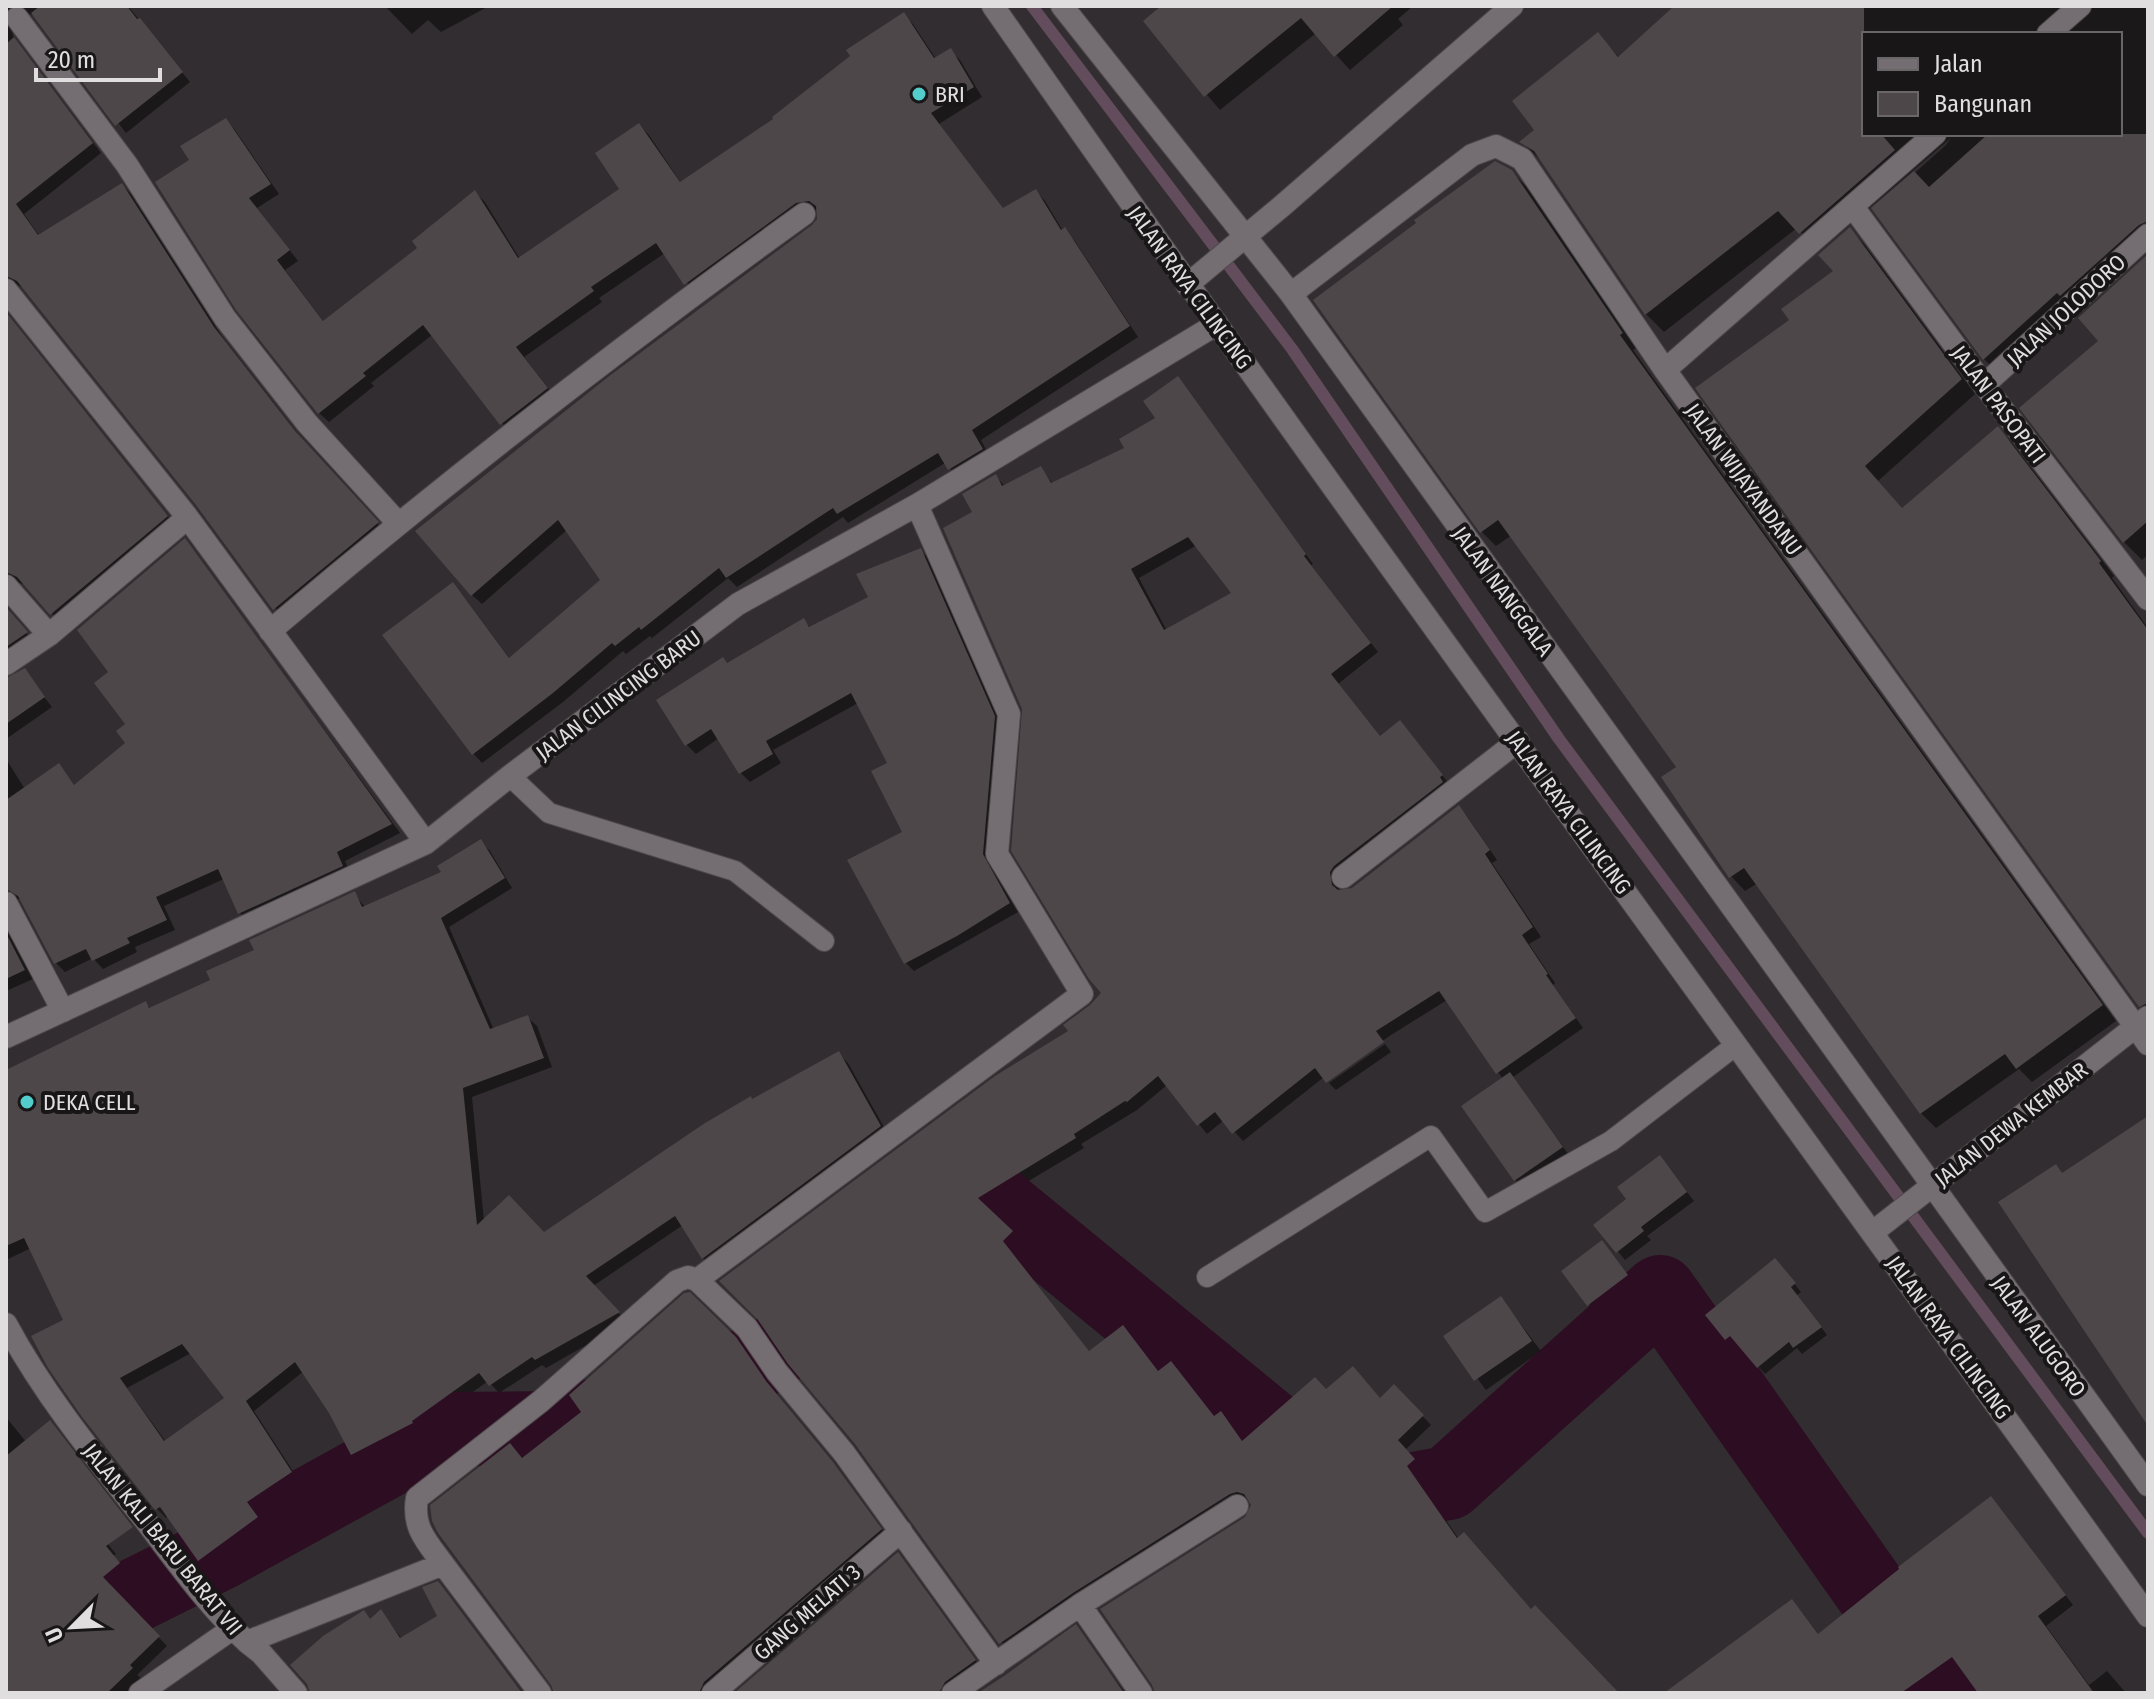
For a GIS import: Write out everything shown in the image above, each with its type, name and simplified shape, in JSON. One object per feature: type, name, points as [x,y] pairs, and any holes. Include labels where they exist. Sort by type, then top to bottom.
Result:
[{"type":"street","name":"JALAN RAYA CILINCING","points":[[993,6],[1187,285],[2148,1616]]},
{"type":"street","name":"JALAN NANGGALA","points":[[1062,6],[1239,242],[1291,294],[1925,1190]]},
{"type":"street","points":[[1187,285],[1512,6]]},
{"type":"street","points":[[2050,32],[2080,6]]},
{"type":"street","points":[[18,17],[127,165],[225,318],[307,423],[398,523]]},
{"type":"street","points":[[1665,370],[1933,136]]},
{"type":"street","name":"JALAN WIJAYANDANU","points":[[1291,294],[1472,155],[1496,146],[1522,159],[1665,370],[2144,1029]]},
{"type":"street","name":"JALAN PASOPATI","points":[[1853,207],[1984,385],[2145,588]]},
{"type":"street","points":[[270,631],[398,523],[678,305],[804,214]]},
{"type":"street","name":"JALAN JOLODORO","points":[[1984,385],[2148,235]]},
{"type":"street","points":[[6,290],[187,518],[426,843]]},
{"type":"street","name":"JALAN CILINCING BARU","points":[[6,1037],[426,843],[738,604],[917,505],[1217,324]]},
{"type":"street","points":[[697,1280],[1082,994],[997,854],[1009,714],[917,505]]},
{"type":"street","points":[[6,664],[49,635],[187,518]]},
{"type":"street","points":[[6,586],[49,635]]},
{"type":"street","points":[[1343,877],[1518,741]]},
{"type":"street","points":[[6,903],[63,1011]]},
{"type":"street","name":"JALAN DEWA KEMBAR","points":[[1873,1232],[1925,1190],[2144,1029]]},
{"type":"street","name":"JALAN ALUGORO","points":[[1925,1190],[2148,1485]]},
{"type":"street","points":[[540,1693],[423,1536],[414,1516],[417,1498],[541,1401],[677,1281],[688,1277],[697,1280],[747,1328],[777,1372],[844,1453],[996,1664]]},
{"type":"street","name":"JALAN KALI BARU BARAT VII","points":[[6,1324],[26,1361],[77,1433],[212,1606],[240,1635],[443,1564]]},
{"type":"street","points":[[953,1693],[1080,1605],[1237,1506]]},
{"type":"street","name":"GANG MELATI 3","points":[[713,1693],[901,1531]]},
{"type":"street","points":[[1080,1605],[1141,1693]]},
{"type":"street","points":[[140,1693],[240,1635],[261,1653],[296,1693]]},
{"type":"lane","points":[[510,776],[549,813],[735,871],[824,941]]},
{"type":"lane","points":[[1207,1277],[1431,1136],[1485,1212],[1611,1141],[1736,1045]]},
{"type":"building","points":[[40,6],[127,6],[183,72],[115,126],[31,13]]},
{"type":"building","points":[[1161,6],[1393,6],[1334,57],[1301,18],[1204,97],[1143,21]]},
{"type":"building","points":[[1674,6],[1864,6],[1862,136],[1883,136],[1895,150],[1799,234],[1778,211],[1645,315],[1534,151],[1519,142],[1534,130],[1512,101],[1598,32],[1618,57]]},
{"type":"building","points":[[904,12],[934,58],[951,48],[974,87],[931,113],[1003,208],[1036,189],[1061,230],[1065,227],[1130,326],[972,430],[983,449],[948,470],[938,453],[837,514],[833,508],[726,578],[719,568],[641,630],[639,627],[615,646],[612,643],[472,755],[382,635],[453,582],[509,658],[600,580],[558,520],[471,596],[415,531],[608,377],[812,225],[817,219],[816,206],[809,201],[796,203],[684,285],[656,243],[591,287],[594,291],[516,347],[548,388],[500,425],[423,325],[318,414],[236,310],[155,182],[189,160],[180,146],[226,118],[271,184],[249,198],[290,250],[277,260],[323,321],[417,248],[412,241],[475,190],[518,258],[619,189],[595,153],[639,123],[680,182],[773,119],[850,56],[846,50]]},
{"type":"building","points":[[14,37],[93,143],[16,204],[38,235],[122,183],[214,327],[296,432],[379,522],[273,610],[196,505],[17,281],[6,276],[6,44]]},
{"type":"building","points":[[2148,134],[2148,221],[2139,225],[2060,296],[2057,293],[1983,360],[1871,208],[1914,171],[1929,187],[1986,136]]},
{"type":"building","points":[[1495,161],[1512,170],[1623,333],[1620,335],[2103,1005],[2016,1069],[2005,1054],[1920,1114],[1744,868],[1729,878],[1661,777],[1676,767],[1498,520],[1480,533],[1313,300]]},
{"type":"building","points":[[1850,227],[1962,379],[1865,466],[1902,508],[1998,426],[2101,561],[2099,563],[2148,630],[2148,1003],[2139,1007],[1695,388],[1789,320],[1781,309],[1833,271],[1818,255]]},
{"type":"building","points":[[2148,254],[2148,521],[2123,543],[2019,408],[2098,341],[2078,318]]},
{"type":"building","points":[[6,312],[168,516],[50,615],[17,577],[6,572]]},
{"type":"building","points":[[1178,376],[1306,554],[1304,556],[1371,643],[1331,674],[1380,736],[1400,720],[1443,775],[1440,777],[1443,782],[1334,866],[1330,872],[1332,885],[1338,890],[1352,888],[1459,805],[1490,850],[1485,854],[1533,927],[1522,935],[1576,1018],[1496,1074],[1439,991],[1376,1031],[1384,1042],[1326,1083],[1315,1068],[1232,1134],[1215,1112],[1197,1126],[1158,1076],[1127,1102],[1074,1134],[1076,1138],[978,1198],[1013,1231],[1003,1241],[1089,1351],[1123,1325],[1158,1371],[1171,1361],[1214,1416],[1221,1411],[1242,1441],[1315,1377],[1326,1389],[1353,1366],[1380,1398],[1394,1384],[1424,1415],[1398,1440],[1415,1459],[1407,1466],[1457,1538],[1464,1532],[1531,1609],[1535,1605],[1619,1693],[1155,1693],[1100,1609],[1245,1517],[1251,1505],[1244,1494],[1237,1492],[1073,1593],[999,1644],[855,1444],[788,1364],[758,1320],[719,1281],[995,1076],[1068,1031],[1063,1025],[1101,993],[1089,979],[1011,851],[1022,709],[943,528],[972,512],[962,494],[996,474],[1002,486],[1041,466],[1051,483],[1124,448],[1119,439],[1155,418],[1143,401]],"holes":[[[1188,537],[1231,593],[1164,630],[1131,569]]]},
{"type":"building","points":[[185,538],[392,824],[337,852],[343,866],[238,914],[218,869],[156,897],[167,920],[127,938],[130,943],[92,961],[86,949],[54,964],[18,896],[6,889],[6,800],[59,763],[74,785],[125,743],[116,731],[125,724],[94,683],[108,672],[77,630]]},
{"type":"building","points":[[921,548],[995,716],[983,854],[1010,903],[904,964],[847,860],[902,832],[871,771],[887,763],[851,693],[766,741],[773,754],[739,774],[711,729],[685,746],[656,700],[723,657],[727,663],[804,618],[809,627],[868,597],[856,574]]},
{"type":"building","points":[[6,607],[28,632],[6,647]]},
{"type":"building","points":[[25,668],[45,697],[6,724],[6,678]]},
{"type":"building","points":[[481,839],[505,878],[441,918],[490,1029],[528,1015],[544,1058],[463,1088],[477,1225],[509,1195],[544,1232],[705,1123],[839,1051],[881,1126],[702,1259],[675,1216],[586,1276],[620,1312],[535,1360],[532,1357],[489,1386],[479,1373],[413,1423],[351,1455],[329,1413],[295,1362],[246,1401],[292,1472],[247,1502],[258,1517],[198,1561],[160,1507],[155,1510],[82,1417],[48,1368],[31,1336],[63,1320],[24,1238],[6,1246],[6,1070],[146,1001],[149,1008],[210,980],[206,971],[254,950],[249,940],[355,891],[362,907],[441,872],[437,866]],"holes":[[[182,1344],[224,1398],[164,1441],[120,1378]]]},
{"type":"building","points":[[6,933],[25,970],[6,979]]},
{"type":"building","points":[[1510,1072],[1563,1147],[1514,1181],[1461,1106]]},
{"type":"building","points":[[2148,1116],[2148,1426],[1998,1202],[2056,1164],[2062,1173]]},
{"type":"building","points":[[1660,1155],[1687,1192],[1641,1227],[1644,1231],[1616,1253],[1593,1225],[1626,1199],[1617,1187]]},
{"type":"building","points":[[1602,1240],[1628,1275],[1587,1306],[1561,1271]]},
{"type":"building","points":[[1775,1258],[1796,1283],[1791,1287],[1822,1327],[1793,1348],[1789,1342],[1757,1368],[1730,1336],[1725,1340],[1705,1315]]},
{"type":"building","points":[[690,1292],[736,1337],[766,1381],[833,1462],[882,1529],[704,1682],[699,1693],[554,1693],[438,1533],[432,1521],[430,1505],[510,1443],[522,1458],[581,1412],[569,1395],[684,1293]]},
{"type":"building","points":[[1501,1296],[1532,1341],[1474,1381],[1443,1336]]},
{"type":"building","points":[[50,1420],[133,1527],[106,1546],[120,1563],[103,1577],[160,1636],[107,1693],[6,1693],[6,1456]]},
{"type":"building","points":[[1991,1496],[2066,1595],[2038,1616],[2094,1693],[1978,1693],[1952,1657],[1901,1693],[1664,1693],[1792,1599],[1818,1634],[1898,1567]]},
{"type":"building","points":[[898,1552],[976,1660],[945,1682],[939,1693],[734,1693]]},
{"type":"building","points":[[438,1581],[522,1693],[310,1693],[307,1684],[290,1665],[323,1636],[364,1610],[370,1619],[381,1609],[400,1638],[437,1616],[422,1587]]},
{"type":"building","points":[[1076,1624],[1124,1693],[978,1693],[1004,1676]]},
{"type":"waterway","points":[[1032,6],[1292,349],[1559,739],[2148,1533]]},
{"type":"waterway","points":[[6,1675],[49,1638],[220,1553],[445,1429],[557,1428],[767,1358],[976,1185],[1359,1499],[1448,1483],[1660,1292],[1943,1693]]},
{"type":"place","name":"BRI","points":[[919,94]]},
{"type":"place","name":"DEKA CELL","points":[[27,1102]]}]
